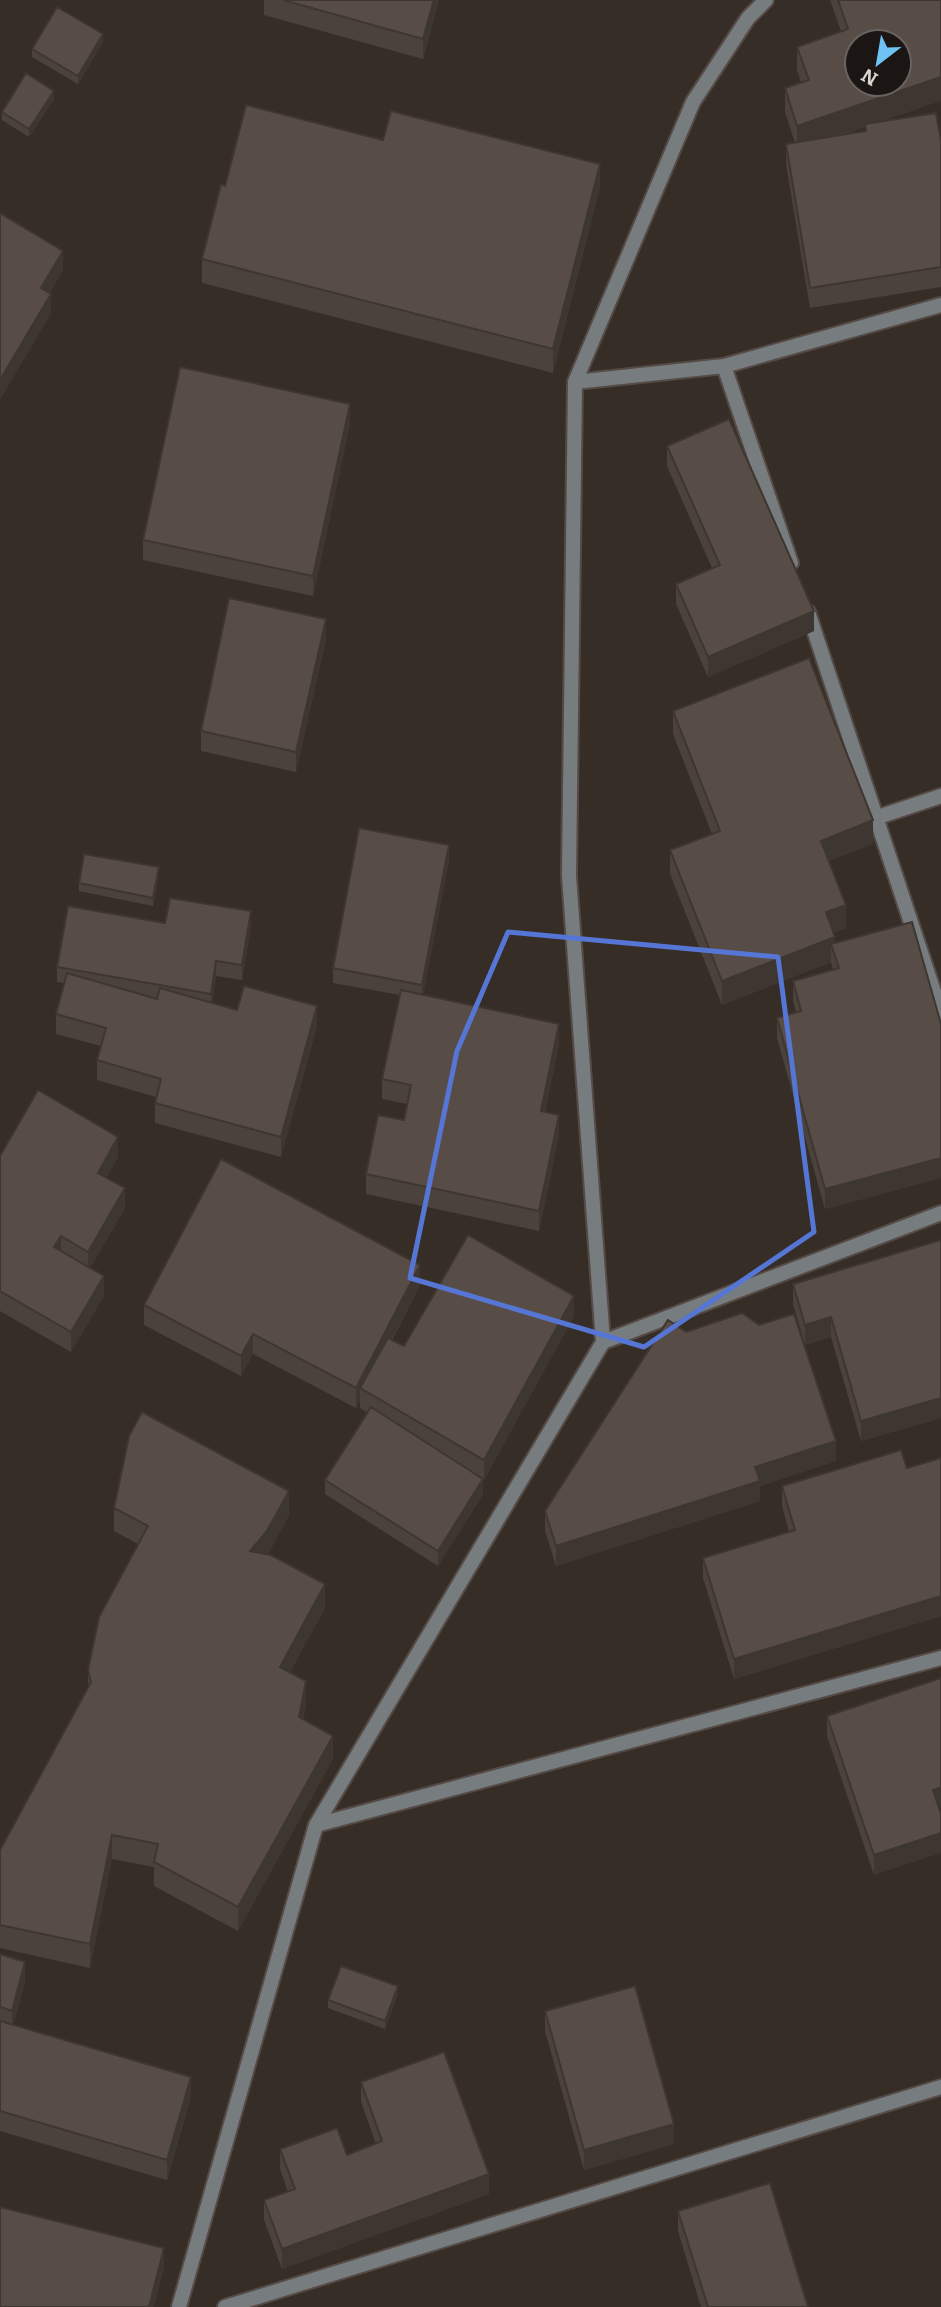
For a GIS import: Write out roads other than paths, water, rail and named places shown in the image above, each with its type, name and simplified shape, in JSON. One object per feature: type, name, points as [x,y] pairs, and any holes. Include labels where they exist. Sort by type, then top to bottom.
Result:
[{"type":"street","points":[[179,2307],[316,1825],[603,1342],[569,876],[575,382],[693,102],[748,18],[766,0]]},
{"type":"street","points":[[575,382],[724,366],[941,305]]},
{"type":"street","points":[[724,366],[794,572]]},
{"type":"street","points":[[803,598],[941,1013]]},
{"type":"street","points":[[878,817],[941,796]]},
{"type":"street","points":[[603,1342],[941,1213]]},
{"type":"street","points":[[316,1825],[941,1658]]},
{"type":"street","points":[[225,2307],[941,2087]]}]
